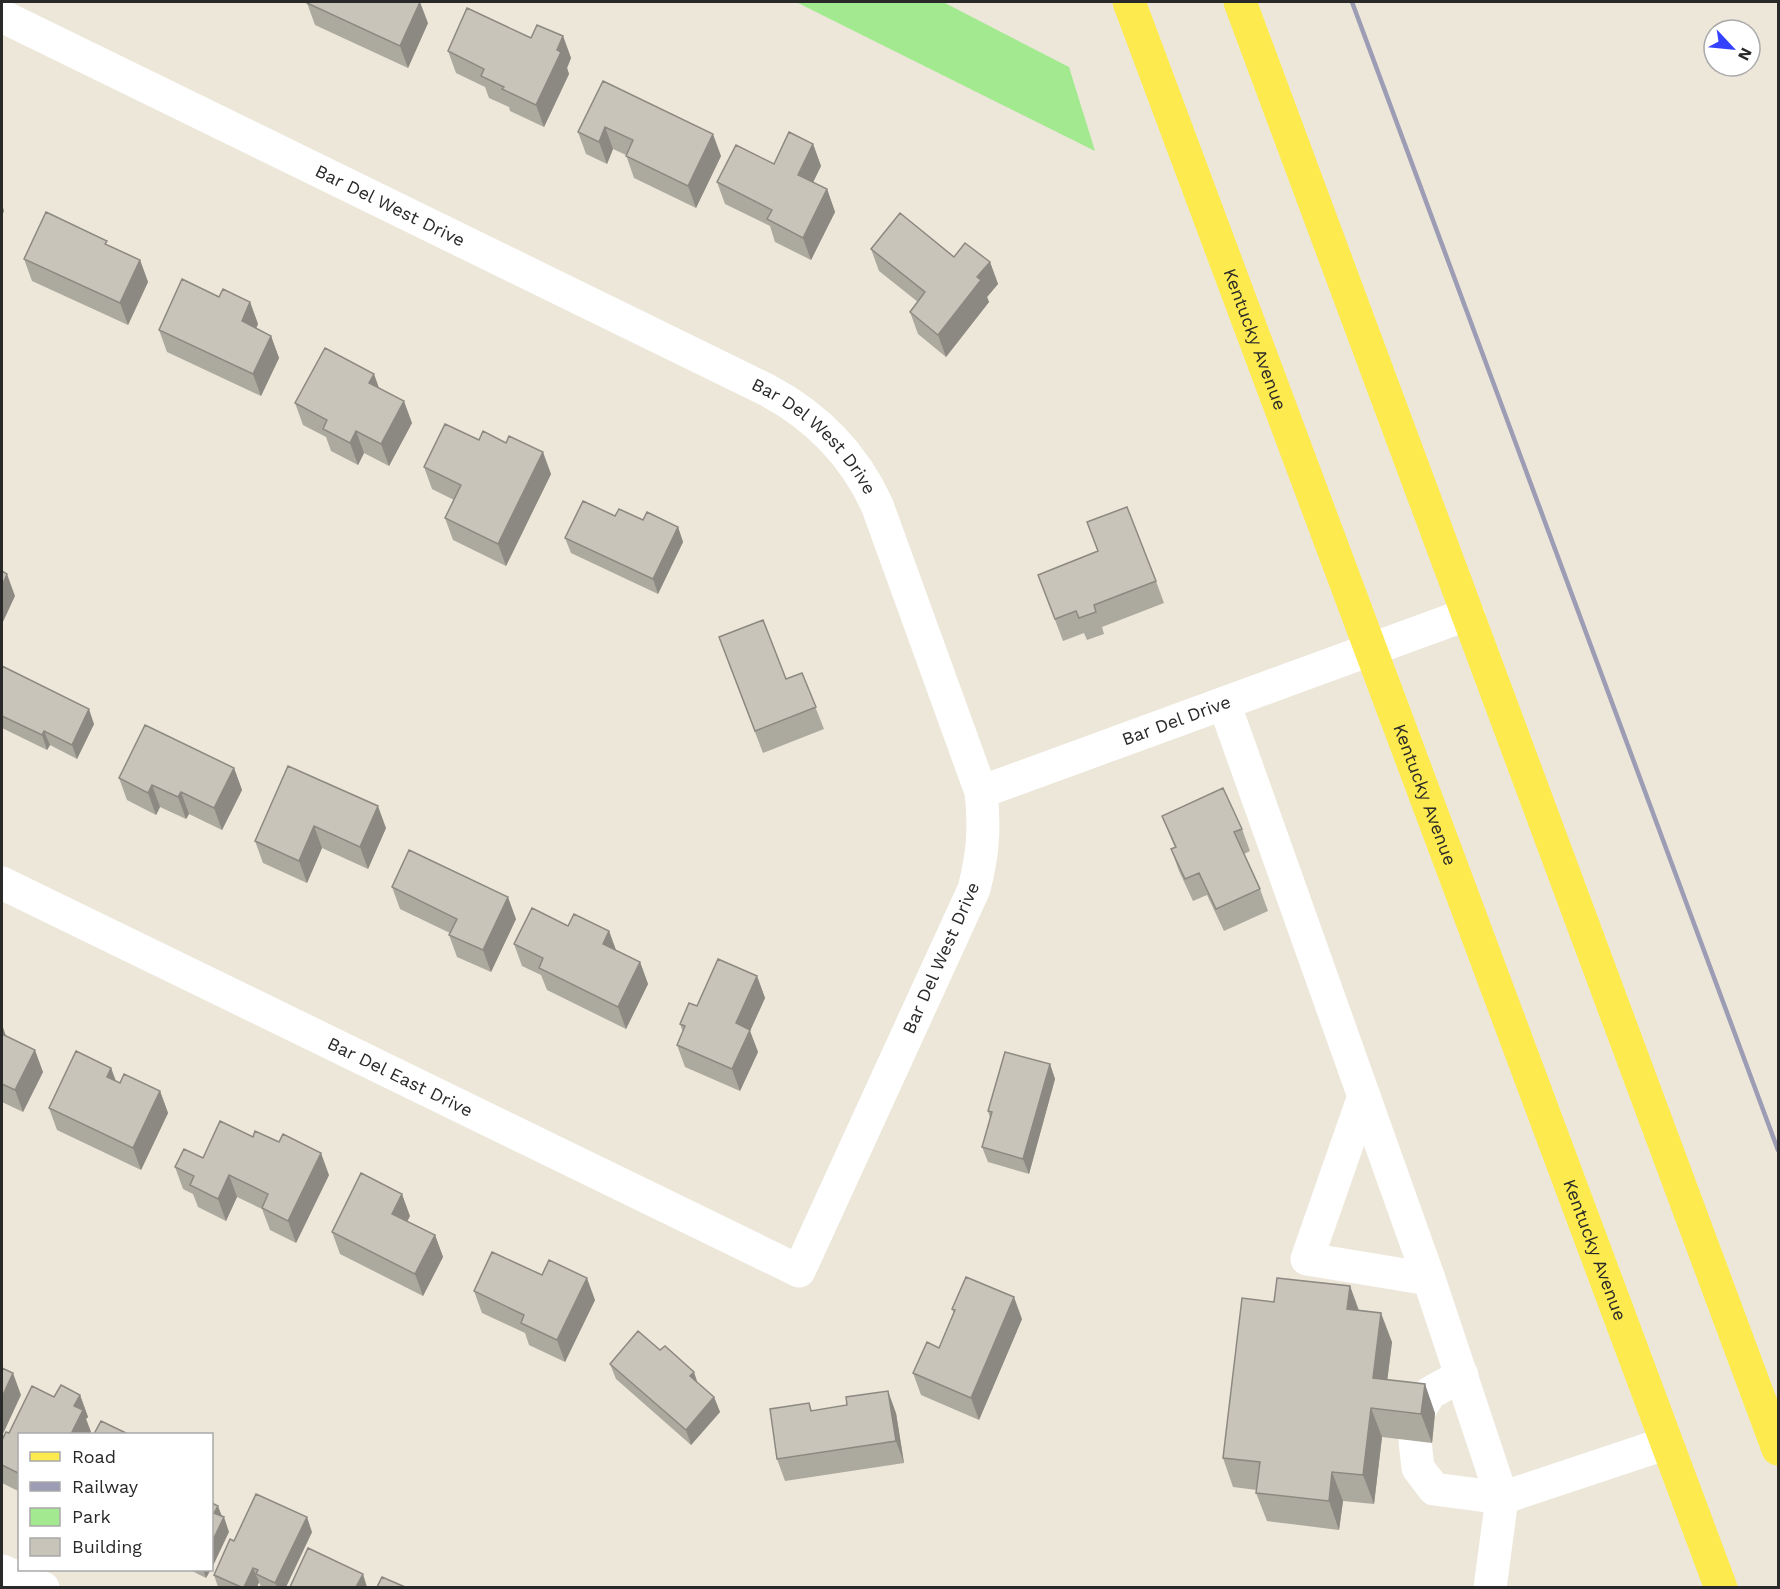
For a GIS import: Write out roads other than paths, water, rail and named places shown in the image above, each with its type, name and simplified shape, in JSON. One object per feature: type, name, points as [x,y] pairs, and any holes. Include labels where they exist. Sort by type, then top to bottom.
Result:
[{"type":"main road","name":"Kentucky Avenue","points":[[1129,2],[1721,1587]]},
{"type":"main road","points":[[1240,2],[1779,1449]]},
{"type":"street","name":"Bar Del West Drive","points":[[2,16],[757,385],[807,415],[843,448],[874,498],[981,792],[984,818],[983,854],[974,889],[799,1271]]},
{"type":"street","points":[[1372,649],[1468,614]]},
{"type":"street","name":"Bar Del Drive","points":[[981,792],[1372,649]]},
{"type":"street","points":[[1224,703],[1429,1280],[1502,1498],[1490,1587]]},
{"type":"street","name":"Bar Del East Drive","points":[[2,883],[799,1271]]},
{"type":"street","points":[[1364,1096],[1307,1259],[1429,1280]]},
{"type":"street","points":[[1462,1375],[1430,1393],[1417,1426],[1419,1468],[1434,1489],[1502,1498],[1667,1443]]},
{"type":"street","points":[[2,1571],[43,1587]]},
{"type":"railway","points":[[1352,2],[1778,1150]]}]
